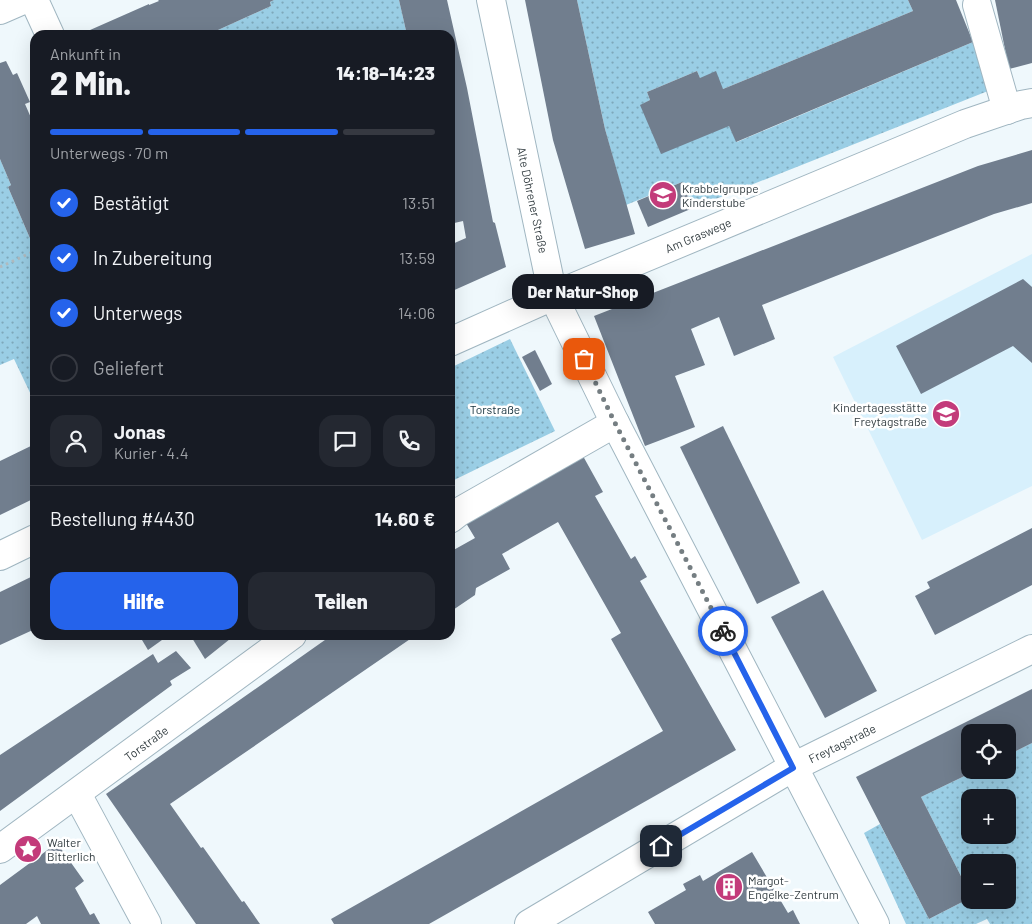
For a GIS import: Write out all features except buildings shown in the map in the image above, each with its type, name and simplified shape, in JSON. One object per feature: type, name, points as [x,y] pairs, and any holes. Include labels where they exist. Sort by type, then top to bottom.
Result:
[{"type":"street","points":[[0,10],[23,0]]},
{"type":"street","points":[[34,0],[48,30]]},
{"type":"street","name":"Alte Döhrener Straße","points":[[491,0],[553,296],[615,423],[875,924]]},
{"type":"street","points":[[977,5],[1020,106]]},
{"type":"street","name":"Am Graswege","points":[[455,340],[553,296],[965,124],[1020,106]]},
{"type":"street","points":[[455,515],[615,423]]},
{"type":"street","points":[[0,556],[30,541]]},
{"type":"street","name":"Torstraße","points":[[0,850],[285,640]]},
{"type":"street","name":"Freytagstraße","points":[[529,924],[793,768],[1032,649]]},
{"type":"street","points":[[77,794],[147,924]]},
{"type":"path","points":[[0,267],[30,253]]},
{"type":"shaded area","name":"Kindertagesstätte Freytagstraße","points":[[1032,254],[1032,486],[922,540],[833,357]]},
{"type":"green space","points":[[274,0],[399,0],[406,30],[218,30],[271,6],[270,2]]},
{"type":"green space","points":[[577,0],[908,0],[913,11],[723,89],[700,78],[697,71],[647,92],[650,100],[641,105],[729,126],[737,142],[973,42],[993,89],[693,208],[682,182],[626,205],[605,129]]},
{"type":"green space","points":[[0,159],[11,185],[8,187],[30,238],[30,393],[14,359],[0,365]]},
{"type":"green space","name":"Torstraße","points":[[510,339],[555,431],[455,480],[455,366]]},
{"type":"green space","points":[[1032,743],[1032,924],[990,924],[987,919],[976,924],[906,924],[864,833],[880,824],[929,919],[961,903],[961,909],[1016,909],[1016,854],[961,854],[961,876],[921,797],[961,778],[1016,779],[1016,751]]},
{"type":"way so far","points":[[584,359],[615,423],[723,631]]},
{"type":"place","name":"Krabbelgruppe Kinderstube","points":[[663,195]]},
{"type":"place","name":"Der Natur-Shop","points":[[584,359]]},
{"type":"place","name":"Kindertagesstätte Freytagstraße","points":[[946,414]]},
{"type":"place","name":"Walter Bitterlich","points":[[28,849]]},
{"type":"place","name":"Margot- Engelke-Zentrum","points":[[729,887]]},
{"type":"route","points":[[661,846],[793,768],[723,631]]}]
